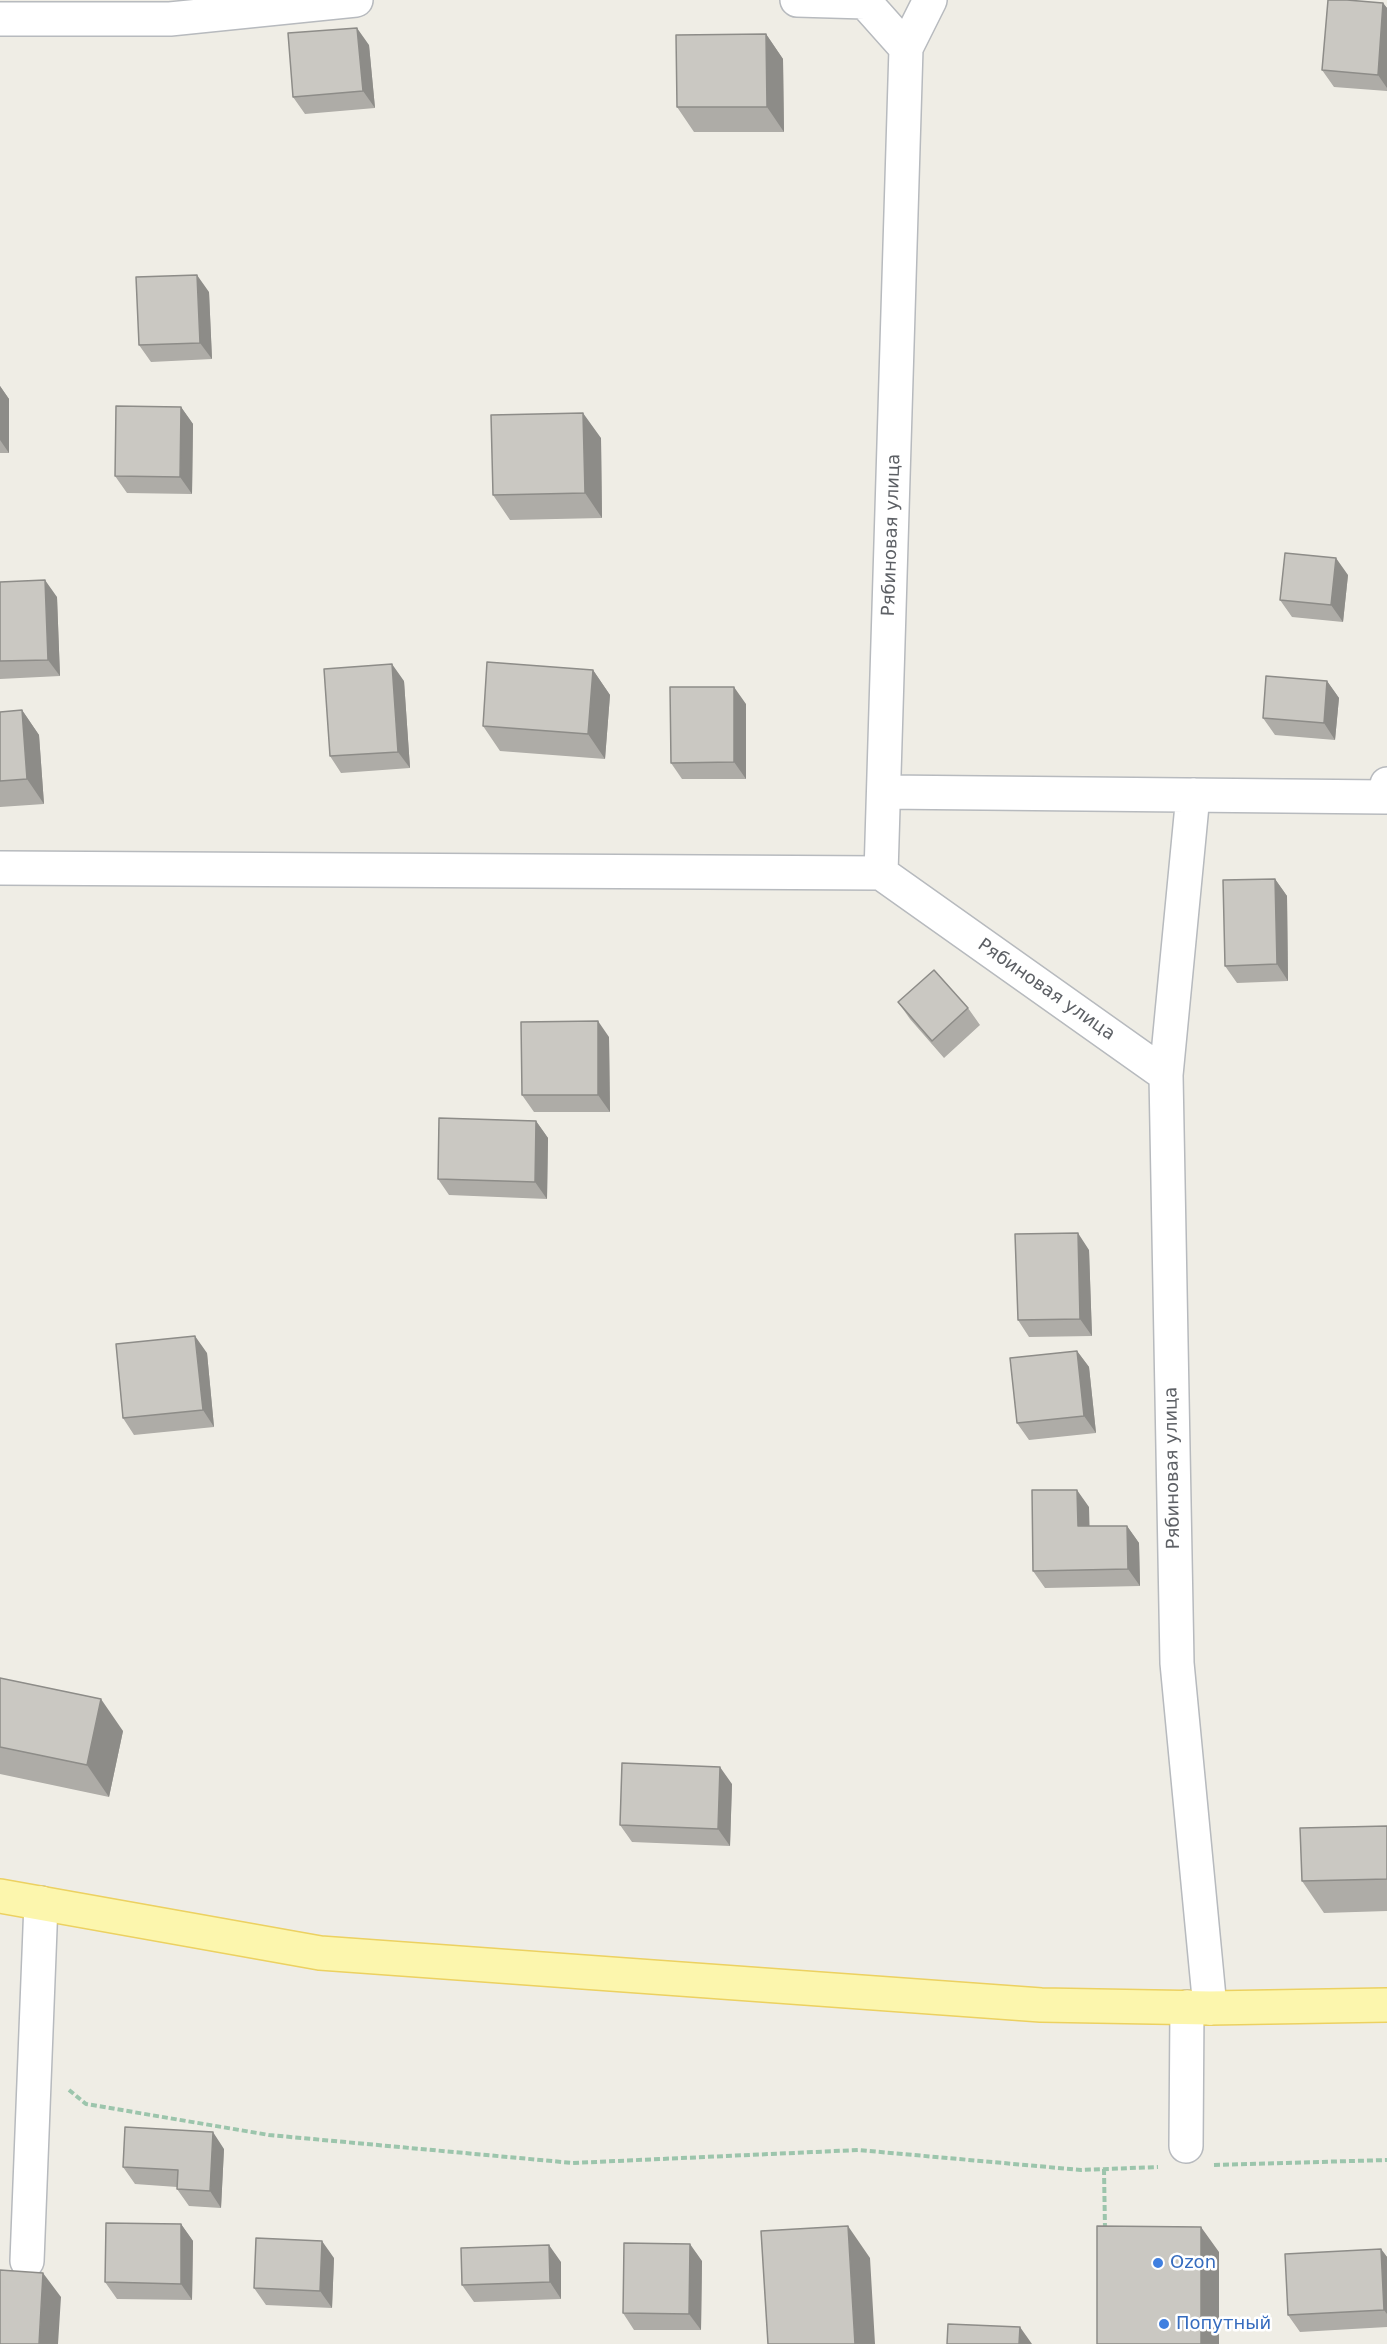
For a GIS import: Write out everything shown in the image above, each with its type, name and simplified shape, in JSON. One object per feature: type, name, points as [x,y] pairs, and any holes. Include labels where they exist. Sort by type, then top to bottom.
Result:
[{"type":"main road","points":[[0,1896],[320,1953],[1041,2005],[1199,2007],[1387,2005]]},
{"type":"street","points":[[0,19],[170,19],[356,0]]},
{"type":"street","points":[[797,0],[866,2],[906,48]]},
{"type":"street","name":"Рябиновая улица","points":[[930,0],[906,48],[881,873],[1166,1075],[1177,1663],[1199,2007],[1186,2159]]},
{"type":"street","points":[[884,792],[1385,797],[1387,784]]},
{"type":"street","points":[[1166,1075],[1193,795]]},
{"type":"street","points":[[0,868],[881,873]]},
{"type":"street","points":[[27,2261],[41,1903]]},
{"type":"path","points":[[35,2060],[86,2104],[280,2136],[573,2163],[858,2150],[1081,2169],[1104,2169],[1186,2159],[1387,2160]]},
{"type":"path","points":[[1104,2169],[1105,2239]]},
{"type":"building","points":[[1328,0],[1383,3],[1378,75],[1322,70]]},
{"type":"building","points":[[357,28],[363,91],[293,97],[288,33]]},
{"type":"building","points":[[766,34],[767,107],[677,107],[676,35]]},
{"type":"building","points":[[197,275],[200,343],[139,345],[136,277]]},
{"type":"building","points":[[116,406],[181,407],[180,477],[115,476]]},
{"type":"building","points":[[583,413],[585,493],[493,495],[491,415]]},
{"type":"building","points":[[1285,553],[1336,558],[1331,605],[1280,600]]},
{"type":"building","points":[[45,580],[48,660],[0,661],[0,582]]},
{"type":"building","points":[[487,662],[593,670],[588,734],[483,726]]},
{"type":"building","points":[[392,664],[398,752],[330,756],[324,669]]},
{"type":"building","points":[[1266,676],[1327,681],[1324,723],[1263,718]]},
{"type":"building","points":[[670,687],[734,687],[734,762],[671,763]]},
{"type":"building","points":[[22,710],[27,779],[0,781],[0,712]]},
{"type":"building","points":[[1275,879],[1277,964],[1225,966],[1223,880]]},
{"type":"building","points":[[934,970],[968,1008],[932,1041],[898,1002]]},
{"type":"building","points":[[598,1021],[598,1095],[522,1095],[521,1022]]},
{"type":"building","points":[[439,1118],[536,1121],[535,1182],[438,1179]]},
{"type":"building","points":[[1078,1233],[1080,1319],[1018,1320],[1015,1234]]},
{"type":"building","points":[[195,1336],[203,1410],[123,1418],[116,1344]]},
{"type":"building","points":[[1077,1351],[1084,1416],[1017,1423],[1010,1358]]},
{"type":"building","points":[[1032,1490],[1077,1490],[1078,1526],[1127,1526],[1128,1569],[1033,1571]]},
{"type":"building","points":[[0,1678],[101,1699],[87,1765],[0,1747]]},
{"type":"building","points":[[622,1763],[720,1767],[718,1829],[620,1825]]},
{"type":"building","points":[[1387,1826],[1387,1879],[1302,1881],[1300,1828]]},
{"type":"building","points":[[125,2127],[213,2132],[210,2191],[177,2189],[178,2170],[123,2167]]},
{"type":"building","points":[[106,2223],[181,2224],[181,2284],[105,2282]]},
{"type":"building","points":[[848,2226],[855,2344],[768,2344],[761,2231]]},
{"type":"building","points":[[1097,2226],[1201,2227],[1201,2344],[1097,2344]]},
{"type":"building","points":[[256,2238],[322,2241],[320,2291],[254,2288]]},
{"type":"building","points":[[624,2243],[690,2244],[689,2314],[623,2313]]},
{"type":"building","points":[[549,2245],[550,2282],[462,2285],[461,2248]]},
{"type":"building","points":[[1381,2249],[1384,2310],[1288,2315],[1285,2254]]},
{"type":"building","points":[[0,2270],[43,2273],[39,2344],[0,2344]]},
{"type":"building","points":[[948,2324],[1020,2327],[1019,2344],[947,2344]]},
{"type":"place","name":"Ozon","points":[[1158,2263]]},
{"type":"place","name":"Попутный","points":[[1164,2324]]}]
